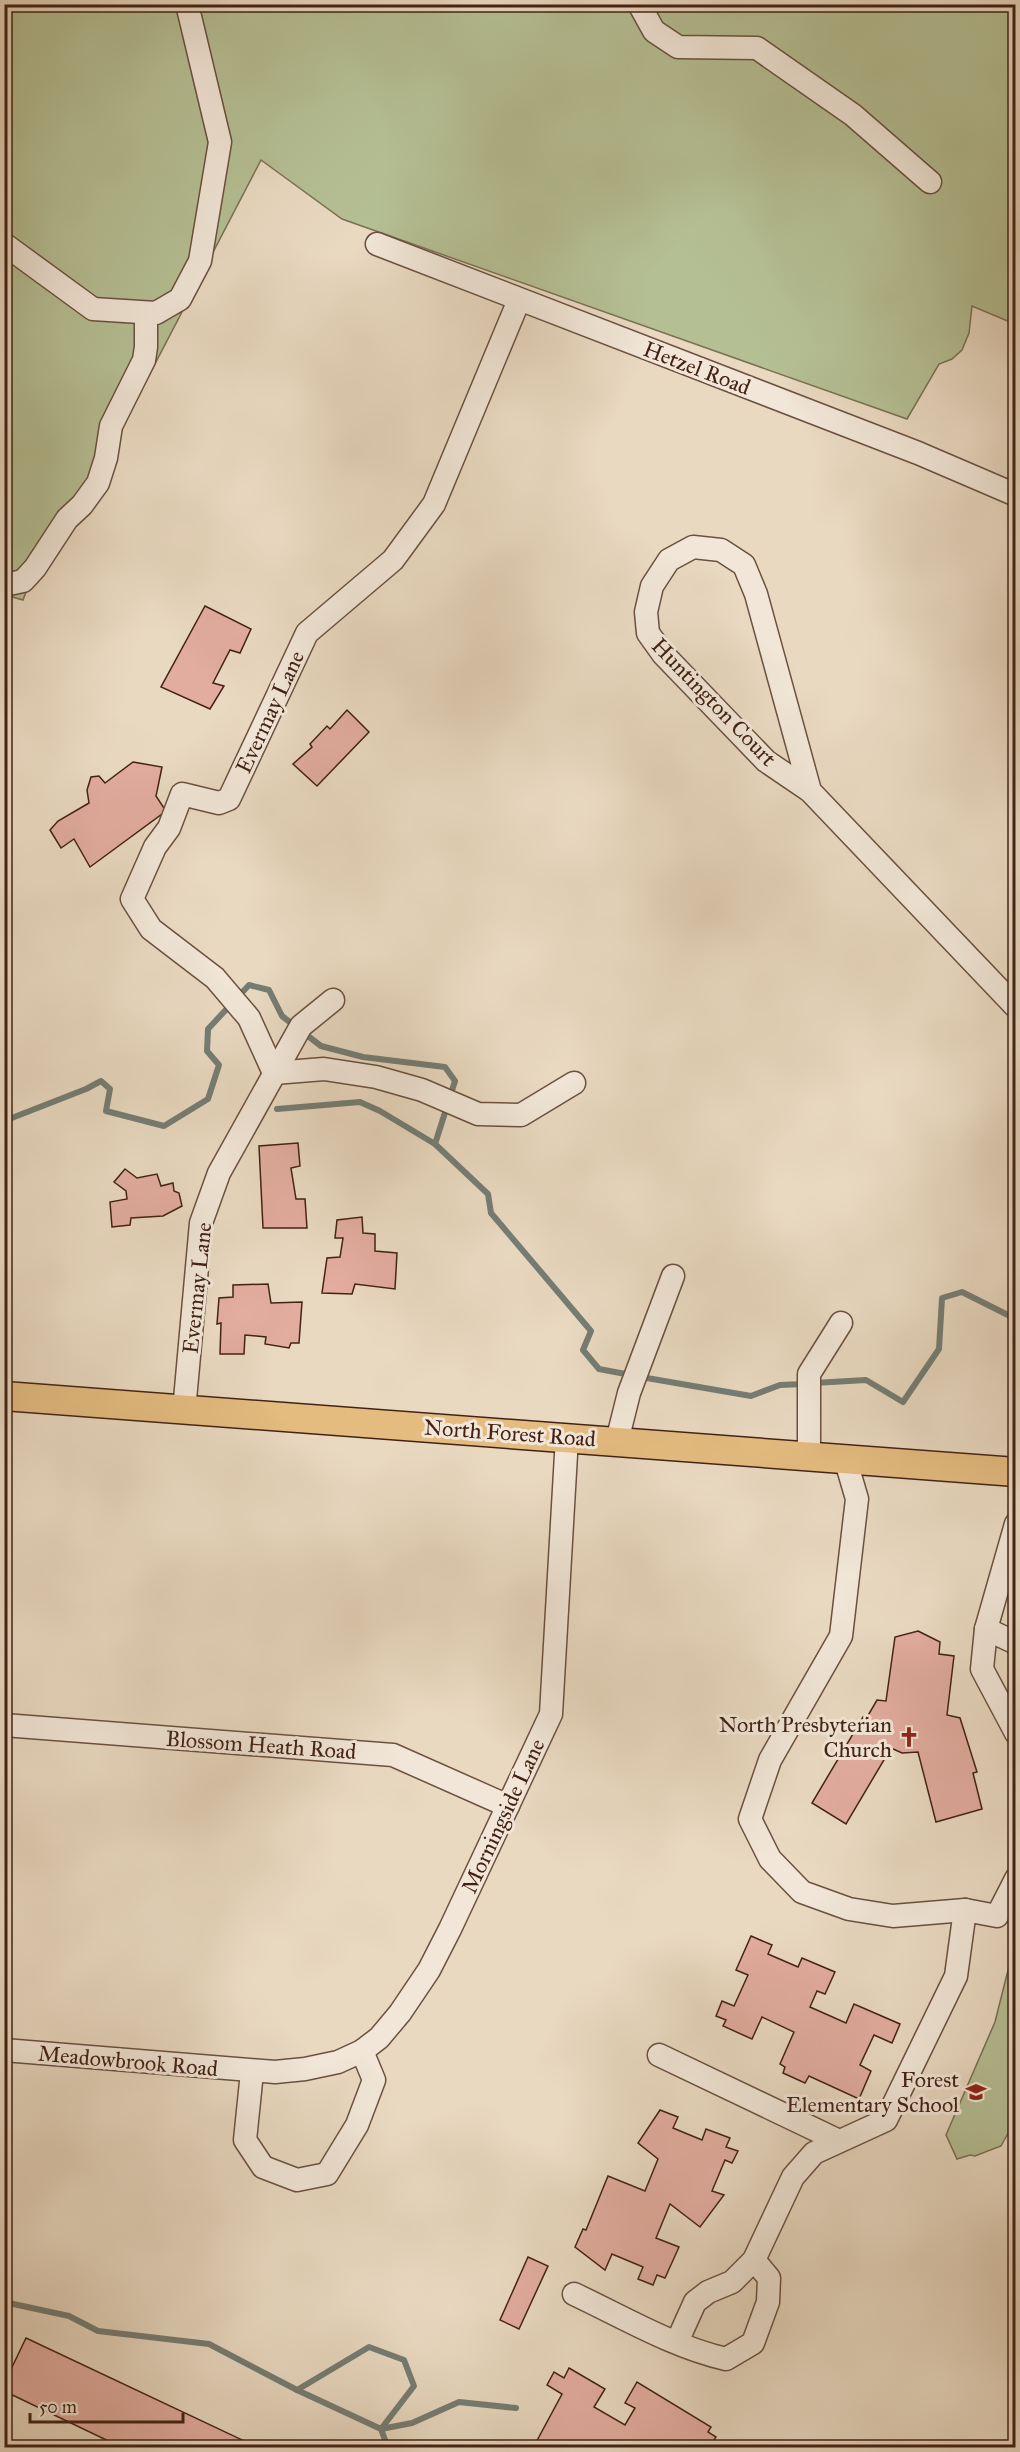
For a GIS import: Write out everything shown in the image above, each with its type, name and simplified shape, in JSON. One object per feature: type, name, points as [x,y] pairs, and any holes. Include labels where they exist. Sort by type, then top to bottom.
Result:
[{"type":"main road","name":"North Forest Road","points":[[4,1396],[1016,1472]]},
{"type":"street","points":[[4,244],[93,309],[156,313],[180,299],[200,261],[220,142],[187,4]]},
{"type":"street","points":[[639,4],[654,31],[678,46],[757,48],[853,115],[930,182]]},
{"type":"street","name":"Hetzel Road","points":[[377,244],[918,453],[1016,495]]},
{"type":"street","name":"Evermay Lane","points":[[274,1073],[249,1018],[215,978],[151,929],[132,899],[155,847],[168,828],[182,794],[219,803],[229,799],[307,633],[393,560],[434,504],[519,300]]},
{"type":"street","points":[[4,585],[24,581],[67,519],[82,505],[98,483],[106,458],[111,426],[144,360],[146,313]]},
{"type":"street","name":"Huntington Court","points":[[810,791],[756,594],[744,565],[721,550],[693,548],[669,560],[652,586],[646,612],[648,633],[663,654],[766,760],[810,791],[1014,1005],[1016,1003]]},
{"type":"street","name":"Evermay Lane","points":[[184,1411],[201,1223],[219,1173],[301,1026],[333,1000]]},
{"type":"street","points":[[274,1073],[324,1069],[376,1077],[422,1090],[478,1114],[521,1115],[574,1083]]},
{"type":"street","points":[[617,1441],[629,1393],[673,1276]]},
{"type":"street","points":[[809,1455],[809,1374],[841,1323]]},
{"type":"street","name":"Morningside Lane","points":[[252,2072],[304,2070],[338,2062],[362,2051],[379,2038],[400,2013],[429,1970],[550,1714],[567,1437]]},
{"type":"street","points":[[844,1458],[856,1499],[841,1636],[770,1760],[750,1819],[770,1859],[802,1892],[849,1909],[893,1916],[965,1910],[997,1916],[1016,1879]]},
{"type":"street","points":[[1016,1524],[986,1629],[982,1669],[1016,1733]]},
{"type":"street","points":[[986,1629],[1016,1643]]},
{"type":"street","name":"Blossom Heath Road","points":[[4,1725],[393,1755],[508,1806]]},
{"type":"street","points":[[677,2342],[695,2302],[708,2292],[732,2282],[754,2260],[793,2177],[814,2153],[886,2120],[956,1976],[965,1910]]},
{"type":"street","name":"Meadowbrook Road","points":[[4,2050],[252,2072]]},
{"type":"street","points":[[252,2072],[245,2140],[263,2167],[297,2180],[327,2174],[357,2125],[374,2080],[362,2051]]},
{"type":"street","points":[[659,2055],[839,2141]]},
{"type":"street","points":[[574,2294],[707,2355],[726,2359],[753,2343],[768,2302],[769,2278],[754,2260]]},
{"type":"green space","points":[[4,5],[1015,5],[1015,324],[972,306],[969,333],[962,350],[952,359],[939,364],[907,419],[342,219],[261,160],[106,458],[35,568],[23,600],[5,595]]},
{"type":"green space","points":[[1015,1954],[1016,2113],[1001,2146],[975,2156],[970,2155],[957,2159],[946,2135],[995,2022],[1007,1974]]},
{"type":"building","points":[[205,606],[251,629],[240,653],[230,650],[213,683],[224,686],[210,709],[161,687]]},
{"type":"building","points":[[347,710],[369,732],[317,786],[293,764],[312,747],[310,744],[327,726],[330,729]]},
{"type":"building","points":[[133,762],[162,767],[156,796],[166,811],[90,867],[74,839],[61,848],[50,830],[58,821],[89,803],[87,790],[91,777],[99,776],[105,783]]},
{"type":"building","points":[[298,1143],[300,1166],[291,1168],[296,1199],[305,1199],[307,1228],[263,1228],[259,1146]]},
{"type":"building","points":[[125,1169],[137,1178],[157,1174],[161,1186],[173,1183],[174,1191],[179,1193],[182,1206],[163,1216],[131,1218],[130,1225],[112,1227],[110,1202],[127,1199],[126,1191],[114,1182]]},
{"type":"building","points":[[362,1217],[363,1233],[375,1234],[375,1251],[397,1253],[395,1289],[355,1284],[352,1294],[322,1293],[327,1258],[340,1257],[343,1238],[335,1238],[337,1220]]},
{"type":"building","points":[[268,1284],[271,1303],[302,1302],[299,1343],[291,1343],[289,1348],[265,1344],[266,1337],[245,1335],[244,1354],[220,1354],[221,1323],[217,1324],[219,1298],[233,1297],[233,1285]]},
{"type":"building","name":"North Presbyterian Church","points":[[918,1631],[940,1642],[939,1654],[954,1656],[947,1715],[960,1718],[977,1772],[973,1773],[982,1809],[936,1822],[918,1752],[902,1753],[891,1748],[846,1824],[812,1803],[863,1717],[866,1719],[877,1700],[886,1701],[895,1637]]},
{"type":"building","points":[[751,1936],[772,1945],[768,1954],[798,1967],[802,1958],[835,1972],[825,1994],[817,1991],[810,2007],[846,2023],[854,2004],[900,2024],[892,2043],[874,2035],[860,2065],[871,2071],[859,2099],[809,2076],[805,2083],[783,2073],[785,2067],[780,2064],[794,2032],[762,2017],[752,2039],[723,2026],[726,2020],[716,2016],[722,2001],[734,2006],[748,1975],[736,1970]]},
{"type":"building","points":[[660,2110],[678,2117],[673,2128],[702,2140],[706,2129],[730,2138],[726,2147],[738,2151],[732,2163],[725,2160],[712,2191],[724,2195],[700,2227],[670,2204],[656,2238],[679,2247],[665,2278],[657,2275],[653,2285],[638,2279],[643,2267],[612,2254],[605,2270],[575,2247],[583,2229],[586,2230],[608,2176],[645,2191],[658,2159],[638,2143]]},
{"type":"building","points":[[528,2257],[548,2266],[519,2329],[500,2320]]},
{"type":"building","points":[[26,2338],[257,2448],[123,2448],[4,2391],[4,2384]]},
{"type":"building","points":[[569,2368],[605,2389],[594,2407],[625,2425],[635,2408],[625,2403],[637,2382],[711,2427],[708,2432],[716,2437],[709,2448],[533,2448],[562,2394],[547,2385],[554,2372],[564,2378]]},
{"type":"waterway","points":[[4,1121],[101,1081],[110,1089],[106,1111],[164,1126],[208,1099],[219,1065],[207,1051],[208,1029],[249,985],[269,990],[282,1016],[321,1046],[363,1057],[445,1067],[455,1081],[435,1144],[488,1194],[491,1213],[591,1331],[583,1350],[599,1369],[631,1375]]},
{"type":"waterway","points":[[277,1109],[360,1102],[380,1111],[435,1144]]},
{"type":"waterway","points":[[814,1383],[866,1380],[903,1402],[939,1349],[942,1298],[962,1292],[1016,1319]]},
{"type":"waterway","points":[[641,1377],[751,1396],[780,1385],[804,1384]]},
{"type":"waterway","points":[[4,2302],[69,2316],[98,2331],[209,2344],[297,2390],[381,2429],[388,2448]]},
{"type":"waterway","points":[[297,2390],[369,2347],[404,2360],[414,2386],[381,2429]]},
{"type":"waterway","points":[[381,2429],[412,2423],[459,2402],[516,2408]]},
{"type":"place","name":"North Presbyterian Church","points":[[909,1737]]},
{"type":"place","name":"Forest Elementary School","points":[[976,2092]]}]
